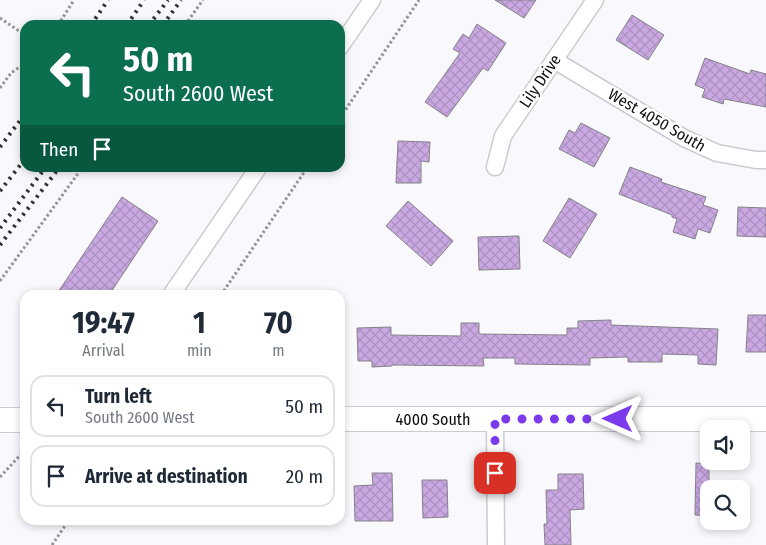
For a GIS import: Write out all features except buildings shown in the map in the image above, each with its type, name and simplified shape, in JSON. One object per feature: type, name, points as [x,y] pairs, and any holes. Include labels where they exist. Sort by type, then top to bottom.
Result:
[{"type":"street","points":[[345,40],[372,0]]},
{"type":"street","name":"Lily Drive","points":[[494,167],[504,136],[595,0]]},
{"type":"street","name":"West 4050 South","points":[[554,60],[684,138],[717,153],[766,160]]},
{"type":"street","points":[[174,290],[255,172]]},
{"type":"street","name":"4000 South","points":[[345,419],[766,419]]},
{"type":"street","points":[[495,419],[496,545]]},
{"type":"street","points":[[0,420],[20,420]]},
{"type":"path","points":[[61,20],[74,0]]},
{"type":"path","points":[[188,20],[202,0]]},
{"type":"path","points":[[345,111],[419,0]]},
{"type":"path","points":[[0,18],[20,32]]},
{"type":"path","points":[[0,88],[11,73],[20,67]]},
{"type":"path","points":[[0,281],[79,172]]},
{"type":"path","points":[[224,290],[303,172]]},
{"type":"path","points":[[0,477],[20,455]]},
{"type":"path","points":[[52,545],[66,525]]},
{"type":"railway","points":[[94,20],[108,0]]},
{"type":"railway","points":[[130,20],[144,0]]},
{"type":"railway","points":[[153,20],[168,0]]},
{"type":"railway","points":[[167,20],[181,0]]},
{"type":"railway","points":[[0,147],[20,121]]},
{"type":"railway","points":[[0,191],[20,165]]},
{"type":"railway","points":[[0,228],[42,172]]},
{"type":"railway","points":[[0,245],[56,172]]},
{"type":"route","points":[[495,473],[495,419],[618,419]]}]
